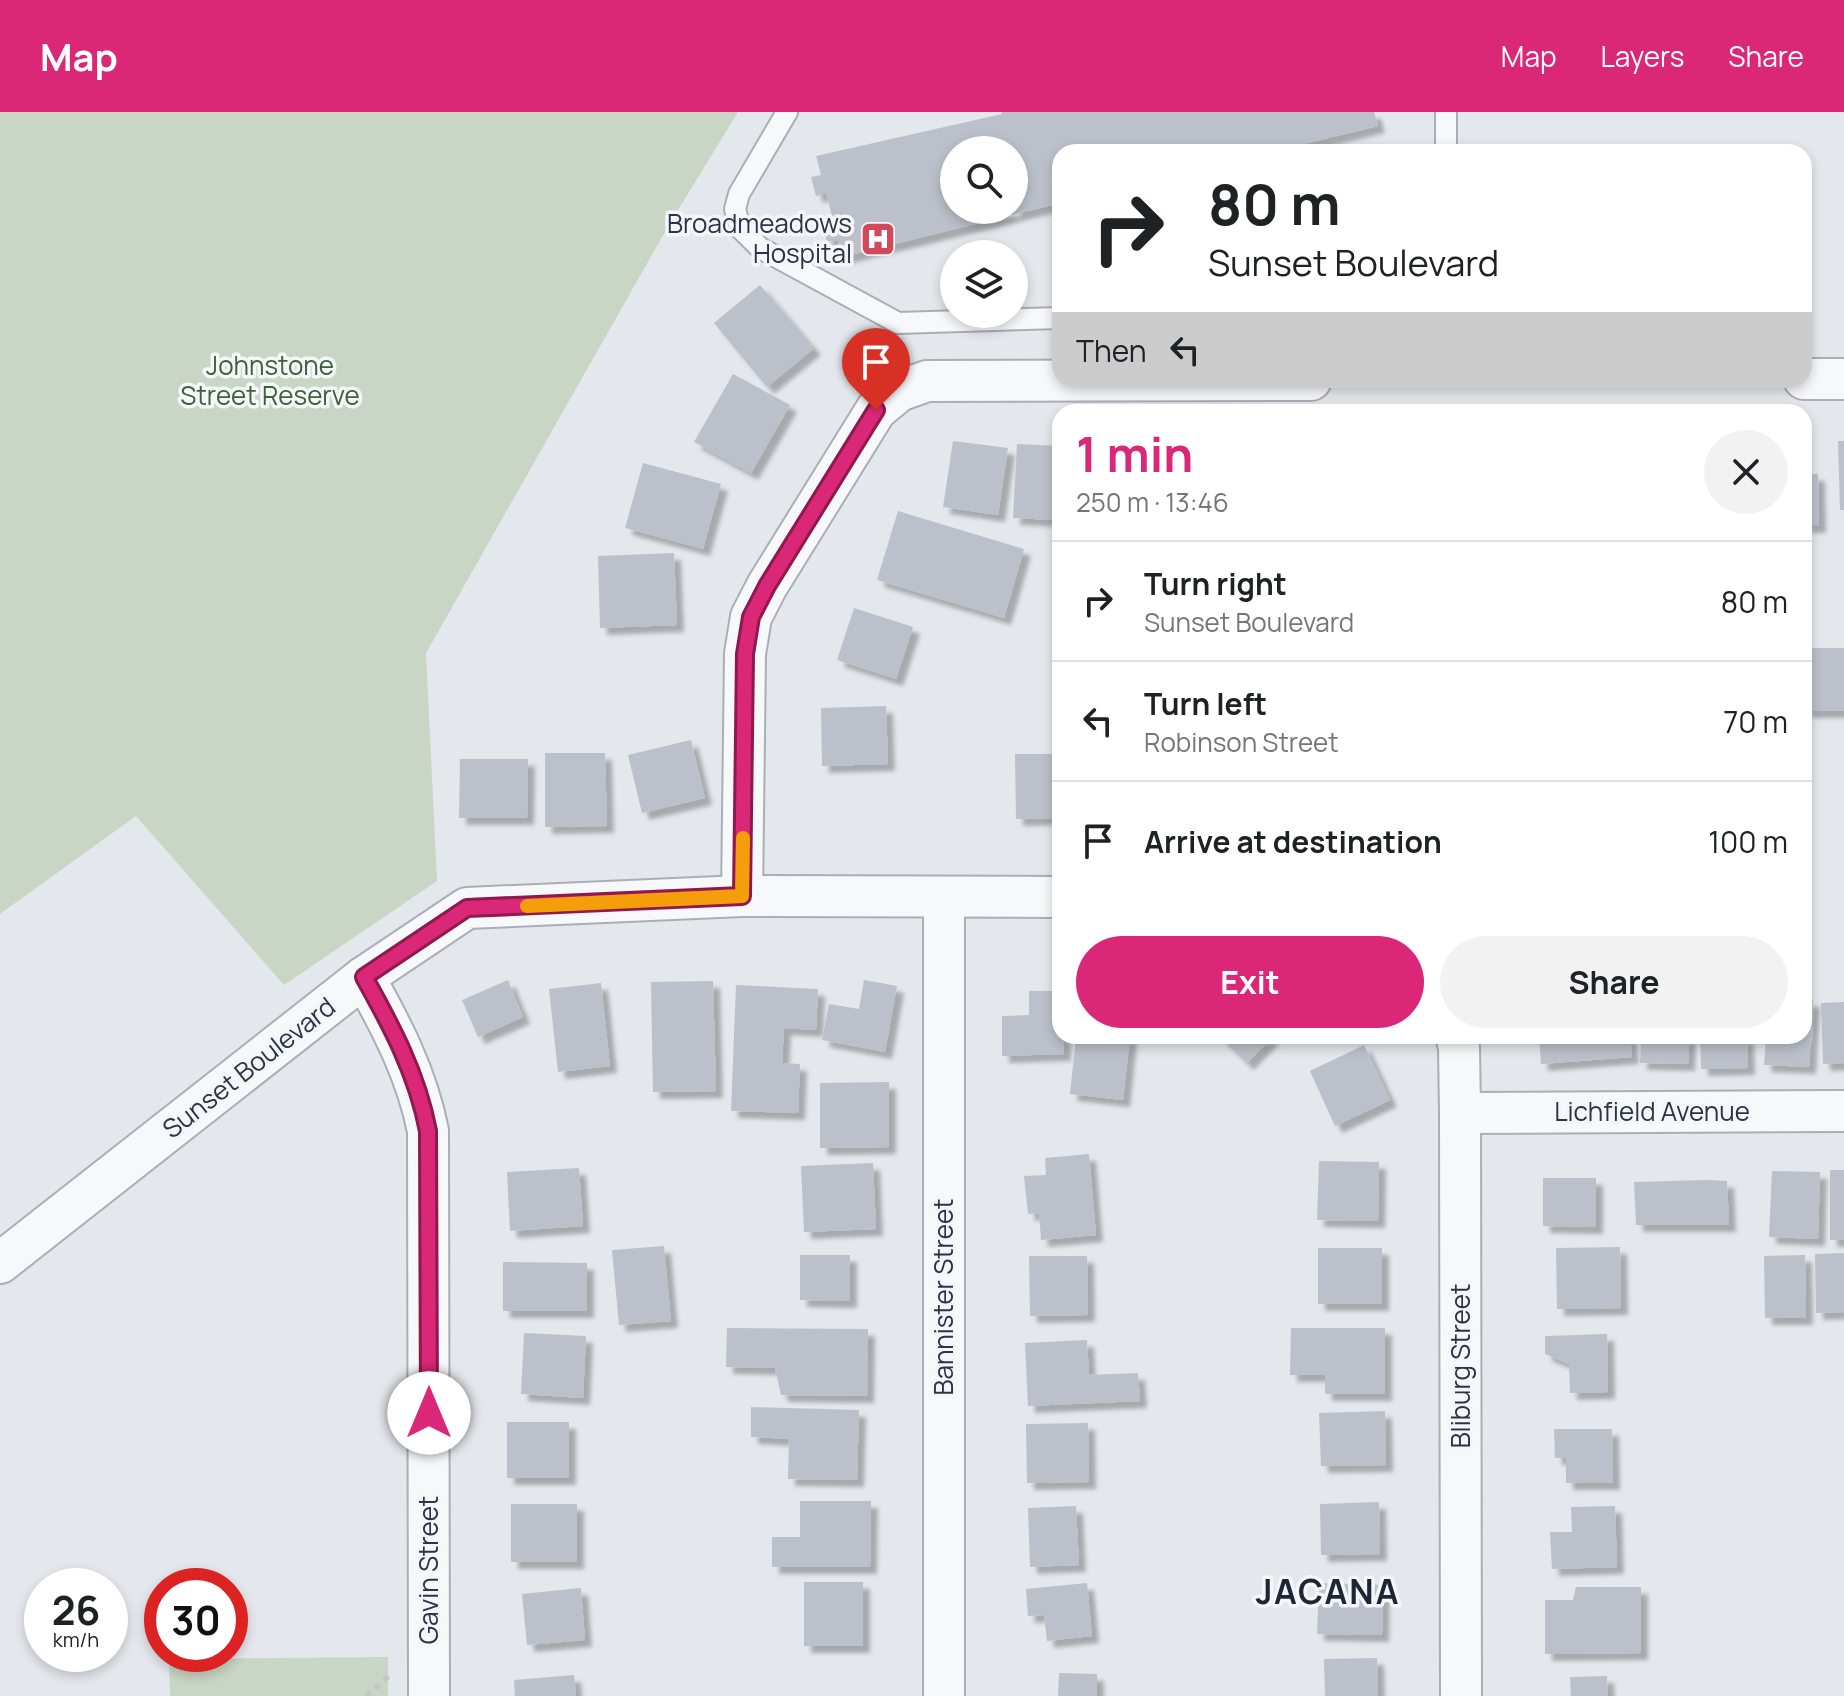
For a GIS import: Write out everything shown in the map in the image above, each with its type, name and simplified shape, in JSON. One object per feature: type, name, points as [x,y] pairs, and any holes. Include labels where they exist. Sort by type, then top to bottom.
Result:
[{"type":"street","points":[[1812,379],[1844,379]]},
{"type":"street","points":[[742,896],[745,654],[751,617],[767,586],[876,410],[899,391],[927,381],[1052,381]]},
{"type":"street","name":"Sunset Boulevard","points":[[0,1263],[364,977],[467,908],[742,896],[944,898]]},
{"type":"street","points":[[944,898],[1052,897]]},
{"type":"street","name":"Bannister Street","points":[[944,898],[944,1696]]},
{"type":"street","name":"Gavin Street","points":[[364,977],[395,1033],[423,1103],[428,1131],[429,1696]]},
{"type":"street","name":"Bliburg Street","points":[[1458,1044],[1461,1696]]},
{"type":"street","name":"Lichfield Avenue","points":[[1460,1113],[1844,1111]]},
{"type":"lane","points":[[787,112],[739,194],[735,209],[740,228],[760,248],[898,323],[1052,318]]},
{"type":"lane","points":[[1446,112],[1446,144]]},
{"type":"path","points":[[366,1696],[393,1673]]},
{"type":"green space","name":"Johnstone Street Reserve","points":[[0,112],[738,112],[670,223],[426,653],[437,881],[284,985],[136,816],[0,914]]},
{"type":"green space","points":[[388,1657],[388,1696],[170,1696],[169,1672],[248,1672],[248,1658]]},
{"type":"building","points":[[1001,112],[1374,112],[1378,126],[1304,144],[1052,144],[1052,205],[1028,211],[1028,136],[940,136],[940,224],[975,224],[842,257],[838,240],[827,242],[822,223],[833,220],[826,193],[816,196],[811,177],[821,175],[816,156]]},
{"type":"building","points":[[760,285],[814,348],[767,387],[714,323]]},
{"type":"building","points":[[733,374],[790,405],[751,473],[694,442]]},
{"type":"building","points":[[953,441],[1008,448],[998,515],[943,507]]},
{"type":"building","points":[[1838,441],[1844,441],[1844,510],[1840,510]]},
{"type":"building","points":[[1017,444],[1052,446],[1052,520],[1013,518]]},
{"type":"building","points":[[643,463],[721,484],[703,549],[625,528]]},
{"type":"building","points":[[1812,474],[1818,474],[1819,526],[1812,526]]},
{"type":"building","points":[[898,511],[1024,549],[1004,618],[877,580]]},
{"type":"building","points":[[674,553],[677,625],[600,628],[598,556]]},
{"type":"building","points":[[854,608],[913,627],[896,679],[837,660]]},
{"type":"building","points":[[1812,648],[1844,648],[1844,711],[1812,711]]},
{"type":"building","points":[[886,706],[888,764],[822,766],[821,708]]},
{"type":"building","points":[[691,740],[705,798],[642,813],[628,755]]},
{"type":"building","points":[[545,753],[605,753],[607,826],[545,827]]},
{"type":"building","points":[[1015,754],[1052,754],[1052,818],[1016,819]]},
{"type":"building","points":[[460,759],[528,759],[527,818],[459,818]]},
{"type":"building","points":[[508,980],[523,1017],[478,1037],[462,1000]]},
{"type":"building","points":[[864,980],[897,986],[885,1052],[822,1040],[829,1004],[859,1009]]},
{"type":"building","points":[[713,981],[716,1091],[653,1092],[651,982]]},
{"type":"building","points":[[601,983],[610,1066],[558,1072],[549,989]]},
{"type":"building","points":[[736,985],[818,989],[816,1030],[784,1028],[782,1063],[800,1064],[798,1113],[731,1111]]},
{"type":"building","points":[[1029,991],[1052,991],[1052,1044],[1064,1044],[1064,1054],[1002,1056],[1002,1016],[1029,1015]]},
{"type":"building","points":[[1844,1002],[1844,1063],[1823,1064],[1821,1003]]},
{"type":"building","points":[[1075,1044],[1129,1044],[1123,1100],[1070,1094]]},
{"type":"building","points":[[1227,1044],[1265,1044],[1247,1063]]},
{"type":"building","points":[[1540,1044],[1631,1044],[1632,1057],[1541,1064]]},
{"type":"building","points":[[1641,1044],[1689,1044],[1688,1064],[1640,1063]]},
{"type":"building","points":[[1700,1044],[1747,1044],[1748,1068],[1701,1069]]},
{"type":"building","points":[[1765,1044],[1810,1044],[1809,1067],[1764,1065]]},
{"type":"building","points":[[1364,1045],[1390,1100],[1335,1126],[1310,1071]]},
{"type":"building","points":[[889,1082],[889,1147],[820,1148],[820,1083]]},
{"type":"building","points":[[1089,1154],[1096,1235],[1041,1240],[1039,1213],[1028,1214],[1024,1176],[1046,1175],[1045,1158]]},
{"type":"building","points":[[1319,1161],[1379,1162],[1378,1221],[1317,1220]]},
{"type":"building","points":[[873,1163],[876,1229],[804,1232],[801,1166]]},
{"type":"building","points":[[579,1168],[583,1226],[510,1231],[507,1172]]},
{"type":"building","points":[[1830,1170],[1844,1170],[1844,1240],[1830,1240]]},
{"type":"building","points":[[1772,1171],[1820,1172],[1818,1239],[1769,1237]]},
{"type":"building","points":[[1543,1178],[1596,1178],[1596,1227],[1543,1226]]},
{"type":"building","points":[[1727,1181],[1729,1225],[1636,1225],[1634,1182]]},
{"type":"building","points":[[664,1246],[671,1321],[619,1325],[612,1250]]},
{"type":"building","points":[[1620,1247],[1621,1308],[1557,1309],[1556,1248]]},
{"type":"building","points":[[1318,1248],[1382,1248],[1382,1304],[1318,1304]]},
{"type":"building","points":[[1844,1253],[1844,1312],[1816,1313],[1815,1254]]},
{"type":"building","points":[[800,1255],[850,1255],[850,1301],[800,1300]]},
{"type":"building","points":[[1805,1255],[1806,1318],[1765,1318],[1764,1256]]},
{"type":"building","points":[[1029,1256],[1087,1256],[1088,1315],[1030,1316]]},
{"type":"building","points":[[503,1262],[587,1263],[587,1311],[503,1311]]},
{"type":"building","points":[[727,1328],[868,1329],[867,1396],[781,1395],[775,1368],[726,1367]]},
{"type":"building","points":[[1291,1328],[1385,1328],[1385,1394],[1325,1394],[1325,1375],[1290,1375]]},
{"type":"building","points":[[524,1333],[586,1336],[583,1398],[521,1394]]},
{"type":"building","points":[[1607,1334],[1608,1392],[1570,1393],[1569,1364],[1545,1354],[1545,1336]]},
{"type":"building","points":[[1087,1340],[1089,1375],[1138,1373],[1140,1401],[1028,1406],[1025,1343]]},
{"type":"building","points":[[751,1407],[859,1410],[857,1480],[788,1479],[789,1439],[751,1437]]},
{"type":"building","points":[[1385,1411],[1386,1465],[1321,1466],[1319,1413]]},
{"type":"building","points":[[507,1422],[569,1422],[569,1478],[507,1478]]},
{"type":"building","points":[[1088,1423],[1089,1482],[1027,1483],[1026,1424]]},
{"type":"building","points":[[1554,1429],[1612,1429],[1613,1483],[1566,1483],[1566,1458],[1555,1458]]},
{"type":"building","points":[[800,1501],[871,1501],[870,1567],[772,1567],[772,1537],[800,1537]]},
{"type":"building","points":[[1379,1502],[1380,1554],[1321,1555],[1320,1504]]},
{"type":"building","points":[[511,1504],[577,1504],[577,1562],[511,1562]]},
{"type":"building","points":[[1076,1506],[1079,1565],[1030,1567],[1028,1508]]},
{"type":"building","points":[[1615,1506],[1617,1567],[1552,1569],[1550,1532],[1572,1532],[1571,1507]]},
{"type":"building","points":[[804,1582],[863,1582],[863,1646],[804,1646]]},
{"type":"building","points":[[1087,1583],[1092,1636],[1047,1641],[1044,1615],[1028,1616],[1026,1589]]},
{"type":"building","points":[[1319,1583],[1383,1585],[1382,1635],[1317,1634]]},
{"type":"building","points":[[1576,1587],[1641,1587],[1641,1653],[1545,1654],[1545,1600],[1573,1600]]},
{"type":"building","points":[[581,1588],[585,1640],[527,1645],[522,1594]]},
{"type":"building","points":[[1377,1658],[1378,1696],[1325,1696],[1324,1659]]},
{"type":"building","points":[[1059,1673],[1097,1674],[1097,1696],[1058,1696]]},
{"type":"building","points":[[574,1675],[576,1696],[515,1696],[514,1680]]},
{"type":"building","points":[[1607,1676],[1608,1696],[1571,1696],[1570,1677]]},
{"type":"slow traffic","points":[[527,906],[742,896],[743,838]]},
{"type":"place","name":"Broadmeadows Hospital","points":[[878,239]]},
{"type":"district","name":"JACANA","points":[[1328,1592]]},
{"type":"route","points":[[429,1413],[428,1131],[414,1078],[395,1033],[364,977],[467,908],[742,896],[745,654],[751,617],[876,410]]}]
